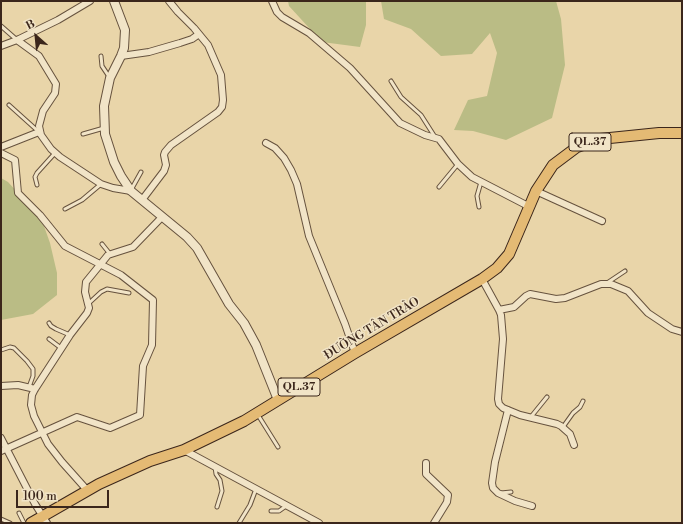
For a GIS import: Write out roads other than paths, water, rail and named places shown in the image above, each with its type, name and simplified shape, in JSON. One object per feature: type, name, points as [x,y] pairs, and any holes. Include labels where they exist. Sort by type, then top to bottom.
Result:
[{"type":"highway","name":"ĐƯỜNG TÂN TRÀO","points":[[31,523],[45,520],[87,490],[150,461],[184,450],[257,413],[355,353],[482,279],[497,268],[509,254],[536,191],[553,165],[577,147],[600,139],[659,133],[682,133]]},
{"type":"street","points":[[1,46],[58,20],[90,1]]},
{"type":"street","points":[[114,1],[125,30],[124,48],[110,78],[104,106],[104,128],[114,162],[120,176],[130,190],[187,237],[197,248],[229,304],[244,323],[256,345],[278,400]]},
{"type":"street","points":[[142,200],[164,171],[166,165],[164,155],[165,152],[171,145],[218,112],[222,107],[224,100],[221,75],[208,45],[169,1]]},
{"type":"street","points":[[272,1],[274,7],[282,17],[309,33],[350,68],[400,123],[425,135],[435,137],[441,141],[458,164],[472,177],[530,207]]},
{"type":"street","points":[[121,56],[149,52],[174,45],[192,39],[199,34]]},
{"type":"street","points":[[17,40],[39,56],[56,84],[55,93],[42,111],[38,126],[40,132],[55,154],[101,184],[113,188],[130,190]]},
{"type":"street","points":[[1,147],[40,132]]},
{"type":"street","points":[[266,143],[275,148],[284,158],[297,184],[309,236],[345,324],[355,353]]},
{"type":"street","points":[[1,152],[15,160],[18,193],[40,214],[65,246],[121,275],[153,300],[152,345],[143,366],[140,415],[110,428],[77,417],[4,450]]},
{"type":"street","points":[[536,191],[602,221]]},
{"type":"street","points":[[87,490],[54,453],[42,433],[34,416],[31,405],[32,388],[87,313],[88,304],[85,292],[86,282],[110,254],[133,247],[162,216]]},
{"type":"street","points":[[482,279],[499,310],[503,339],[498,399],[499,404],[503,408],[530,418],[557,424],[563,427],[570,434],[574,445]]},
{"type":"street","points":[[499,310],[514,307],[530,294],[556,300],[601,284],[606,284],[628,290],[648,314],[672,329],[681,331]]},
{"type":"street","points":[[1,386],[18,384],[32,388]]},
{"type":"street","points":[[508,410],[495,462],[493,488],[499,493],[515,501],[532,506]]},
{"type":"street","points":[[1,438],[4,450],[45,520]]},
{"type":"street","points":[[184,450],[319,523]]},
{"type":"street","points":[[426,463],[426,474],[448,495],[447,502],[434,523]]},
{"type":"lane","points":[[1,26],[17,40]]},
{"type":"lane","points":[[101,56],[102,66],[110,78]]},
{"type":"lane","points":[[391,81],[401,97],[421,115],[435,137]]},
{"type":"lane","points":[[9,106],[40,132]]},
{"type":"lane","points":[[83,134],[104,128]]},
{"type":"lane","points":[[37,185],[35,177],[37,172],[55,154]]},
{"type":"lane","points":[[440,187],[458,164]]},
{"type":"lane","points":[[130,190],[141,172]]},
{"type":"lane","points":[[479,207],[477,196],[481,182]]},
{"type":"lane","points":[[65,209],[82,200],[101,184]]},
{"type":"lane","points":[[102,244],[110,254]]},
{"type":"lane","points":[[606,284],[626,271]]},
{"type":"lane","points":[[88,304],[101,292],[107,289],[129,293]]},
{"type":"lane","points":[[49,323],[56,329],[70,335]]},
{"type":"lane","points":[[50,339],[61,348]]},
{"type":"lane","points":[[1,350],[10,347],[14,348],[27,361],[33,369],[32,388]]},
{"type":"lane","points":[[530,418],[547,397]]},
{"type":"lane","points":[[563,427],[573,413],[580,407],[583,401]]},
{"type":"lane","points":[[257,413],[278,447]]},
{"type":"lane","points":[[215,467],[222,491],[217,507]]},
{"type":"lane","points":[[239,523],[250,505],[256,489]]},
{"type":"lane","points":[[499,493],[511,492]]},
{"type":"lane","points":[[271,511],[279,511],[286,506]]},
{"type":"lane","points":[[19,513],[24,523]]},
{"type":"lane","points":[[1,519],[10,523]]}]
